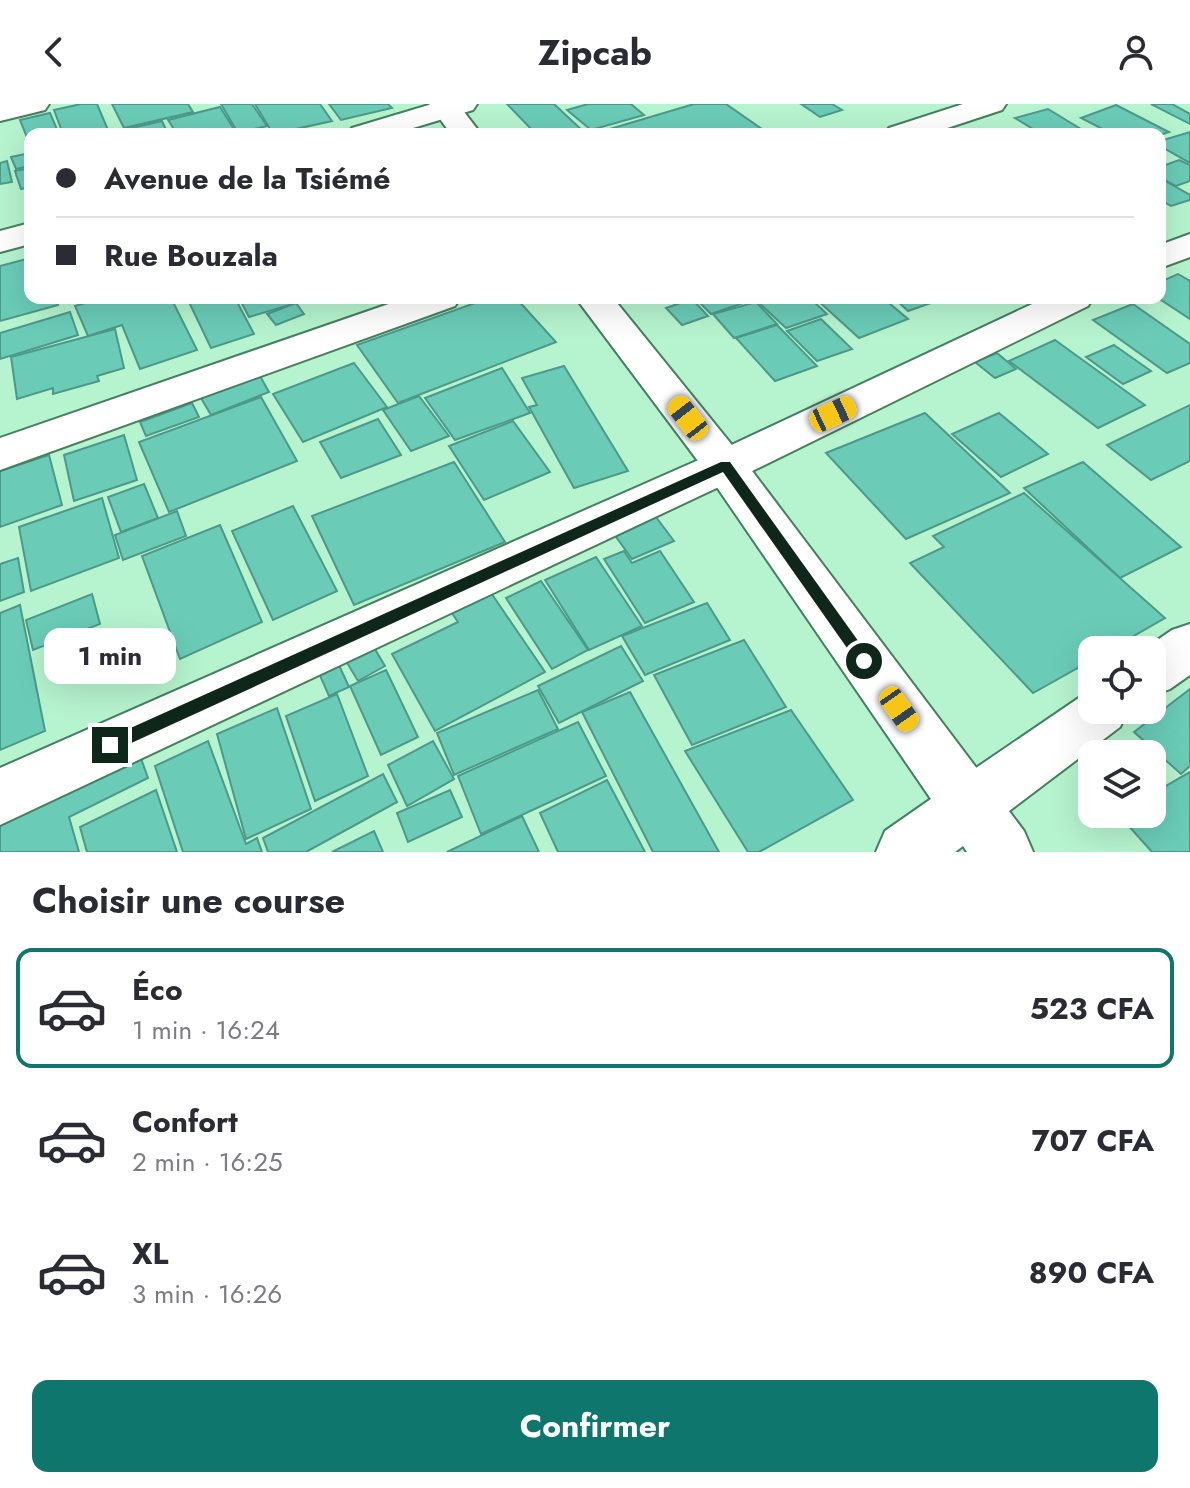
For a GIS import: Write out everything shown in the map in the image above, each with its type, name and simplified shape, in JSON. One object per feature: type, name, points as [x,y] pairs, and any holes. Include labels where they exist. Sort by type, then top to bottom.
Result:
[{"type":"street","points":[[0,112],[35,104]]},
{"type":"street","points":[[918,128],[992,104]]},
{"type":"street","points":[[380,128],[451,105],[463,128]]},
{"type":"street","points":[[0,242],[24,235]]},
{"type":"street","points":[[1166,255],[1190,244]]},
{"type":"street","points":[[0,454],[425,304]]},
{"type":"street","points":[[599,304],[725,466],[1003,852]]},
{"type":"street","points":[[0,797],[725,466],[1062,304]]},
{"type":"street","points":[[1166,663],[1190,646]]},
{"type":"street","points":[[906,852],[1082,724]]},
{"type":"building","points":[[97,104],[107,128],[61,128],[54,110]]},
{"type":"building","points":[[112,104],[188,104],[193,112],[124,128]]},
{"type":"building","points":[[221,104],[252,104],[267,126],[259,128],[235,128]]},
{"type":"building","points":[[255,104],[320,104],[332,121],[300,128],[269,128]]},
{"type":"building","points":[[329,104],[388,104],[392,108],[341,120]]},
{"type":"building","points":[[507,104],[554,104],[580,128],[530,128]]},
{"type":"building","points":[[588,104],[631,104],[644,115],[589,128],[567,110]]},
{"type":"building","points":[[694,104],[726,104],[760,128],[613,128]]},
{"type":"building","points":[[801,104],[832,104],[842,110],[820,117]]},
{"type":"building","points":[[1151,104],[1172,104],[1190,114],[1190,124]]},
{"type":"building","points":[[1116,105],[1161,128],[1100,128],[1081,118]]},
{"type":"building","points":[[220,107],[233,128],[173,128],[168,120]]},
{"type":"building","points":[[1048,109],[1079,128],[1031,128],[1015,118]]},
{"type":"building","points":[[50,113],[56,128],[24,130],[20,120]]},
{"type":"building","points":[[162,121],[165,128],[132,128]]},
{"type":"building","points":[[1190,132],[1190,163],[1166,149],[1166,139]]},
{"type":"building","points":[[24,154],[24,167],[16,169],[11,157]]},
{"type":"building","points":[[1179,160],[1190,165],[1190,181],[1176,186],[1166,180],[1166,165]]},
{"type":"building","points":[[7,161],[12,182],[0,184],[0,163]]},
{"type":"building","points":[[24,169],[24,188],[21,189],[15,171]]},
{"type":"building","points":[[1166,181],[1190,195],[1190,200],[1171,206],[1166,203]]},
{"type":"building","points":[[24,260],[24,304],[58,305],[0,321],[0,266]]},
{"type":"building","points":[[1178,274],[1190,281],[1190,319],[1166,303],[1166,279]]},
{"type":"building","points":[[174,304],[197,350],[140,369],[122,325],[88,336],[75,306]]},
{"type":"building","points":[[190,304],[238,304],[254,334],[211,348]]},
{"type":"building","points":[[242,304],[293,304],[249,317]]},
{"type":"building","points":[[297,304],[304,314],[276,325],[267,314]]},
{"type":"building","points":[[472,304],[521,304],[556,342],[398,403],[357,345]]},
{"type":"building","points":[[678,304],[697,304],[708,316],[682,325],[666,308]]},
{"type":"building","points":[[701,304],[740,304],[711,314]]},
{"type":"building","points":[[758,304],[777,324],[734,338],[713,314]]},
{"type":"building","points":[[760,304],[816,304],[827,314],[786,328]]},
{"type":"building","points":[[822,304],[890,304],[908,319],[859,338]]},
{"type":"building","points":[[900,304],[928,304],[908,311]]},
{"type":"building","points":[[1133,304],[1190,344],[1190,363],[1167,373],[1093,320]]},
{"type":"building","points":[[70,312],[78,335],[0,359],[0,333]]},
{"type":"building","points":[[821,319],[852,349],[817,361],[787,331]]},
{"type":"building","points":[[777,325],[817,366],[775,381],[736,338]]},
{"type":"building","points":[[115,329],[124,368],[97,376],[99,381],[53,394],[53,388],[17,399],[11,357]]},
{"type":"building","points":[[1055,340],[1145,405],[1098,428],[1009,361]]},
{"type":"building","points":[[1114,345],[1151,371],[1123,384],[1086,357]]},
{"type":"building","points":[[997,353],[1016,369],[995,378],[975,362]]},
{"type":"building","points":[[354,363],[387,407],[303,442],[273,394]]},
{"type":"building","points":[[564,366],[628,471],[574,488],[529,407],[537,405],[522,378]]},
{"type":"building","points":[[502,368],[530,413],[455,440],[425,398]]},
{"type":"building","points":[[260,376],[269,392],[211,415],[201,398]]},
{"type":"building","points":[[419,396],[449,436],[411,451],[383,410]]},
{"type":"building","points":[[261,397],[297,461],[169,512],[139,442]]},
{"type":"building","points":[[192,403],[199,417],[146,436],[140,422]]},
{"type":"building","points":[[1190,405],[1190,461],[1151,480],[1107,445]]},
{"type":"building","points":[[925,413],[1010,493],[906,539],[826,453]]},
{"type":"building","points":[[999,413],[1048,454],[1001,477],[952,434]]},
{"type":"building","points":[[378,419],[401,455],[341,478],[320,442]]},
{"type":"building","points":[[513,421],[550,472],[484,500],[449,446]]},
{"type":"building","points":[[124,435],[137,480],[74,501],[64,455]]},
{"type":"building","points":[[49,455],[62,505],[0,527],[0,471]]},
{"type":"building","points":[[454,462],[505,542],[354,605],[312,516]]},
{"type":"building","points":[[1083,462],[1181,547],[1120,578],[1024,488]]},
{"type":"building","points":[[144,484],[158,518],[121,532],[108,497]]},
{"type":"building","points":[[1024,493],[1165,618],[1134,636],[1078,636],[1078,668],[1033,693],[910,563],[944,547],[933,536]]},
{"type":"building","points":[[102,498],[119,558],[31,591],[19,527]]},
{"type":"building","points":[[293,506],[337,591],[273,620],[232,531]]},
{"type":"building","points":[[177,511],[186,536],[123,560],[115,535]]},
{"type":"building","points":[[653,513],[674,541],[632,559],[611,530]]},
{"type":"building","points":[[220,525],[262,622],[180,659],[142,556]]},
{"type":"building","points":[[624,551],[632,563],[660,551],[694,602],[645,623],[604,559]]},
{"type":"building","points":[[596,557],[642,626],[589,650],[545,580]]},
{"type":"building","points":[[18,558],[24,592],[0,601],[0,564]]},
{"type":"building","points":[[541,581],[588,650],[552,669],[506,598]]},
{"type":"building","points":[[485,584],[545,672],[435,731],[392,654],[458,622],[445,603]]},
{"type":"building","points":[[92,594],[100,624],[33,650],[26,620]]},
{"type":"building","points":[[707,603],[730,640],[645,675],[622,636]]},
{"type":"building","points":[[20,605],[45,731],[0,750],[0,613]]},
{"type":"building","points":[[744,640],[786,707],[692,745],[654,675]]},
{"type":"building","points":[[370,641],[385,666],[358,681],[343,656]]},
{"type":"building","points":[[621,646],[643,681],[559,723],[538,686]]},
{"type":"building","points":[[338,663],[349,687],[329,696],[318,671]]},
{"type":"building","points":[[386,670],[418,737],[381,755],[350,686]]},
{"type":"building","points":[[1190,689],[1190,766],[1181,774],[1166,761],[1166,740],[1143,740],[1134,732],[1144,724],[1166,724],[1166,707]]},
{"type":"building","points":[[538,690],[558,729],[454,775],[437,733]]},
{"type":"building","points":[[630,692],[719,852],[653,852],[582,712]]},
{"type":"building","points":[[337,694],[368,776],[315,801],[286,716]]},
{"type":"building","points":[[277,708],[311,809],[246,839],[217,734]]},
{"type":"building","points":[[791,710],[853,800],[759,852],[748,852],[685,751]]},
{"type":"building","points":[[578,722],[606,776],[481,834],[458,776]]},
{"type":"building","points":[[208,741],[246,844],[257,838],[262,852],[183,852],[155,766]]},
{"type":"building","points":[[433,741],[454,779],[407,806],[388,765]]},
{"type":"building","points":[[138,750],[148,778],[69,817],[79,852],[0,852],[0,818]]},
{"type":"building","points":[[1190,772],[1190,852],[1152,852],[1131,828],[1166,828],[1166,786]]},
{"type":"building","points":[[383,774],[397,802],[306,852],[268,852],[263,838]]},
{"type":"building","points":[[607,780],[645,852],[558,852],[540,813]]},
{"type":"building","points":[[156,790],[177,852],[87,852],[80,827]]},
{"type":"building","points":[[450,790],[462,817],[408,842],[397,813]]},
{"type":"building","points":[[522,816],[539,852],[447,852]]},
{"type":"building","points":[[374,831],[383,852],[332,852]]},
{"type":"route","points":[[110,745],[725,466],[864,661]]}]
